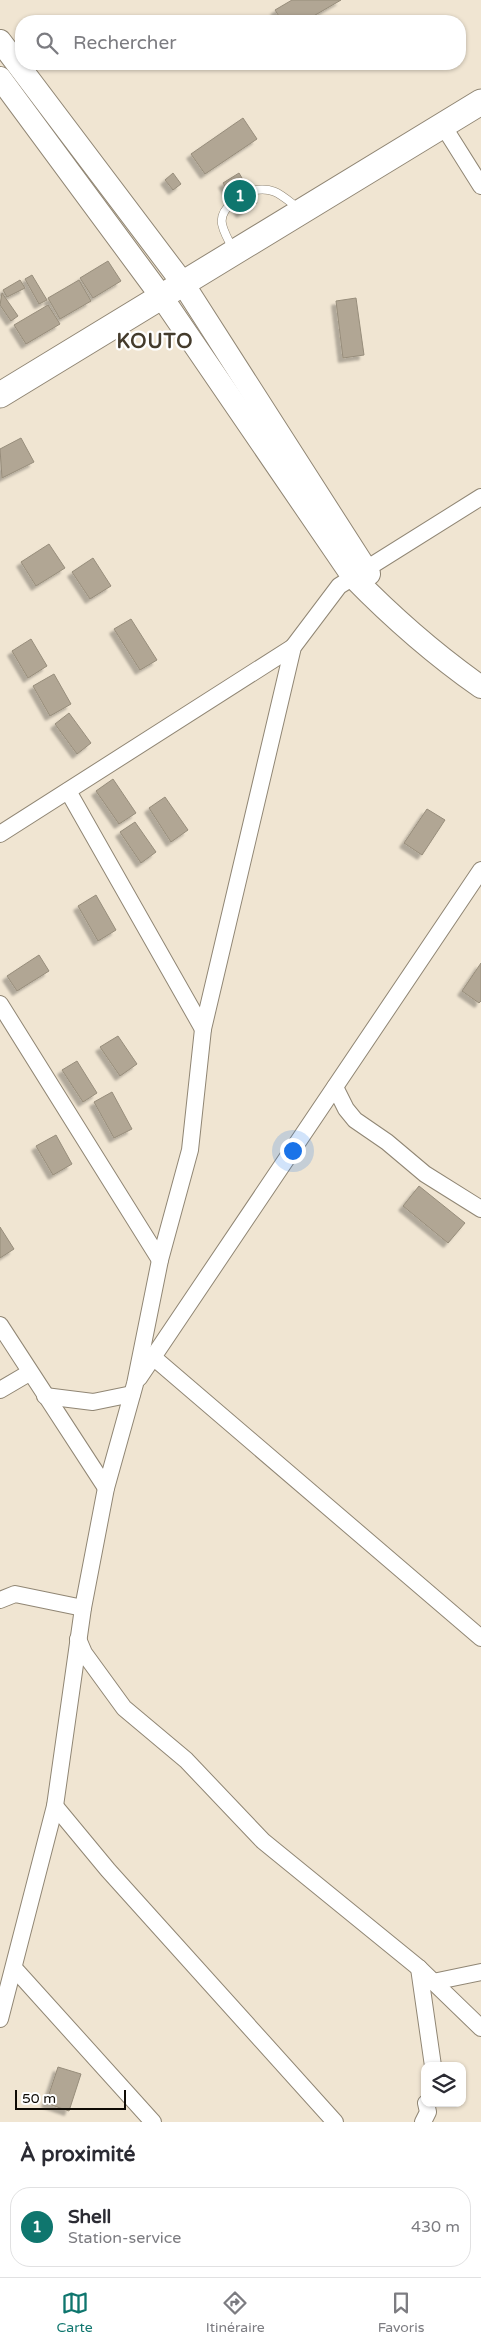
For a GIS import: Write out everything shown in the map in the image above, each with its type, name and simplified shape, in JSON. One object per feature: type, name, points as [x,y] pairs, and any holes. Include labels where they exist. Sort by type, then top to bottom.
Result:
[{"type":"main road","points":[[0,41],[15,61]]},
{"type":"main road","points":[[22,70],[182,282],[359,573]]},
{"type":"main road","points":[[0,78],[161,296],[390,615],[433,653],[481,687]]},
{"type":"main road","points":[[0,395],[300,210],[481,102]]},
{"type":"street","points":[[442,124],[481,186]]},
{"type":"street","points":[[0,834],[293,647],[339,586],[481,497]]},
{"type":"street","points":[[0,2019],[55,1806],[82,1608],[106,1488],[133,1389],[160,1260],[190,1150],[204,1029],[293,647]]},
{"type":"street","points":[[68,791],[204,1029]]},
{"type":"street","points":[[45,1396],[93,1402],[133,1389],[481,870]]},
{"type":"street","points":[[0,1004],[160,1260]]},
{"type":"street","points":[[335,1087],[346,1110],[355,1120],[387,1142],[425,1174],[481,1209]]},
{"type":"street","points":[[0,1325],[29,1373],[106,1488]]},
{"type":"street","points":[[153,1357],[481,1638]]},
{"type":"street","points":[[0,1390],[29,1373]]},
{"type":"street","points":[[0,1586],[16,1594],[82,1608]]},
{"type":"street","points":[[0,1600],[16,1594]]},
{"type":"street","points":[[78,1639],[84,1653],[124,1708],[186,1760],[263,1841],[419,1968],[481,2028]]},
{"type":"street","points":[[55,1806],[114,1877],[335,2122]]},
{"type":"street","points":[[14,1968],[153,2122]]},
{"type":"street","points":[[419,1968],[432,2062]]},
{"type":"street","points":[[433,1982],[481,1972]]},
{"type":"street","points":[[423,2122],[428,2112],[427,2107]]},
{"type":"lane","points":[[250,191],[266,188],[278,192],[300,210]]},
{"type":"lane","points":[[234,201],[225,208],[221,216],[222,228],[234,251]]},
{"type":"building","points":[[292,0],[341,0],[315,15],[278,15],[275,10]]},
{"type":"building","points":[[243,118],[257,139],[205,174],[191,154]]},
{"type":"building","points":[[173,173],[181,184],[173,190],[165,180]]},
{"type":"building","points":[[239,173],[257,203],[241,213],[223,183]]},
{"type":"building","points":[[108,261],[121,281],[93,298],[80,278]]},
{"type":"building","points":[[32,275],[47,300],[39,304],[25,279]]},
{"type":"building","points":[[20,280],[25,288],[7,297],[3,290]]},
{"type":"building","points":[[79,280],[91,301],[60,319],[48,298]]},
{"type":"building","points":[[2,293],[18,316],[11,321],[0,305]]},
{"type":"building","points":[[356,298],[364,355],[343,358],[336,301]]},
{"type":"building","points":[[48,305],[60,324],[26,344],[14,325]]},
{"type":"building","points":[[21,438],[34,462],[2,478],[0,449]]},
{"type":"building","points":[[49,544],[65,568],[36,586],[21,562]]},
{"type":"building","points":[[93,558],[111,586],[90,599],[72,572]]},
{"type":"building","points":[[131,619],[157,660],[140,670],[114,629]]},
{"type":"building","points":[[31,639],[47,666],[28,678],[12,651]]},
{"type":"building","points":[[54,674],[71,704],[50,716],[33,686]]},
{"type":"building","points":[[69,713],[91,743],[77,754],[55,724]]},
{"type":"building","points":[[113,779],[136,813],[119,824],[96,791]]},
{"type":"building","points":[[165,797],[188,830],[171,842],[149,808]]},
{"type":"building","points":[[427,809],[445,820],[422,855],[404,843]]},
{"type":"building","points":[[135,822],[156,852],[141,863],[120,832]]},
{"type":"building","points":[[96,895],[116,930],[98,941],[78,906]]},
{"type":"building","points":[[39,955],[49,971],[17,991],[7,976]]},
{"type":"building","points":[[481,963],[481,1001],[479,1003],[462,991]]},
{"type":"building","points":[[118,1036],[137,1064],[120,1076],[100,1047]]},
{"type":"building","points":[[77,1061],[97,1093],[83,1102],[62,1070]]},
{"type":"building","points":[[112,1092],[132,1129],[114,1138],[94,1102]]},
{"type":"building","points":[[56,1135],[72,1164],[53,1175],[36,1146]]},
{"type":"building","points":[[419,1186],[465,1223],[448,1243],[403,1206]]},
{"type":"building","points":[[0,1227],[14,1249],[0,1258]]},
{"type":"building","points":[[58,2067],[81,2074],[69,2111],[46,2103]]},
{"type":"place","name":"Shell","points":[[240,196]]},
{"type":"district","name":"KOUTO","points":[[155,341]]}]
